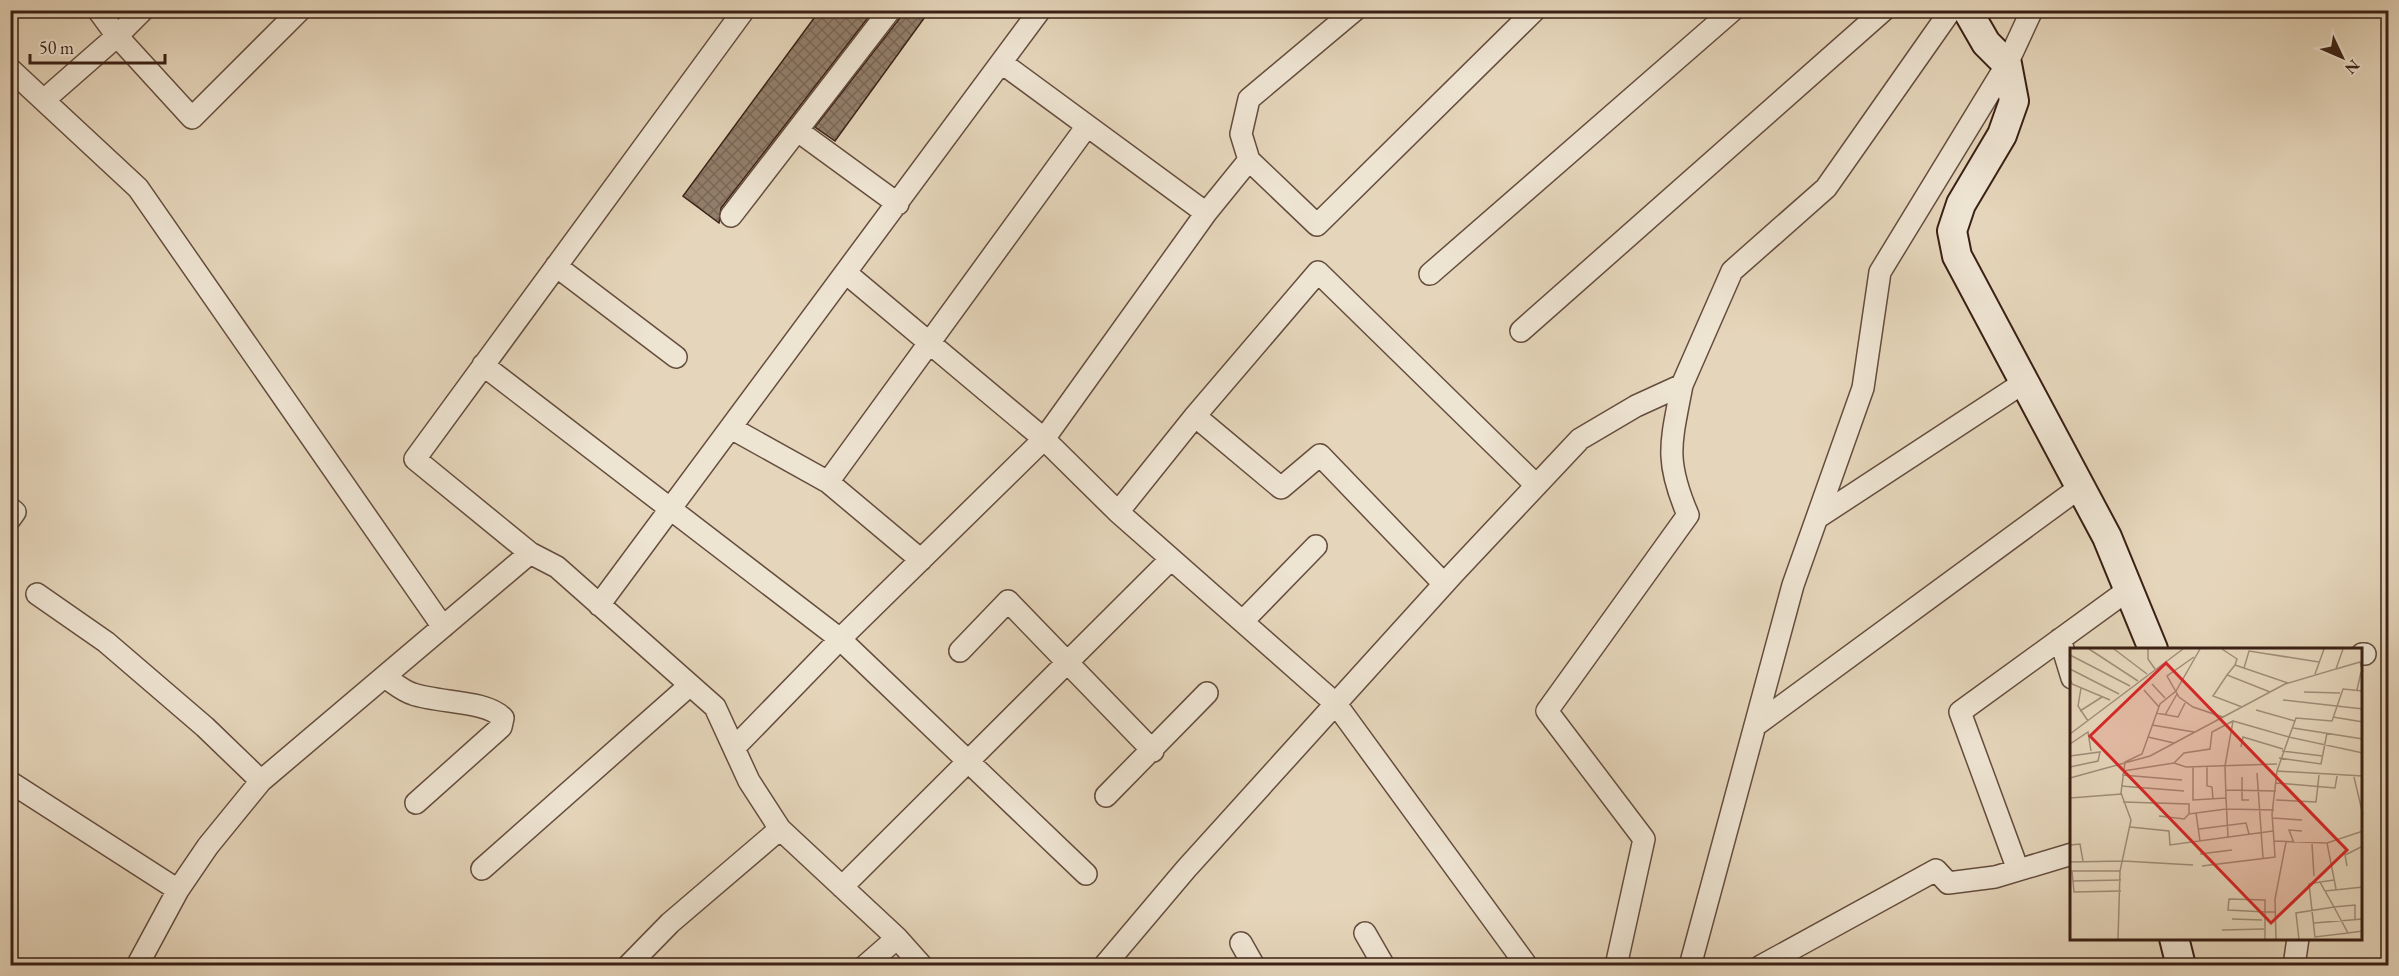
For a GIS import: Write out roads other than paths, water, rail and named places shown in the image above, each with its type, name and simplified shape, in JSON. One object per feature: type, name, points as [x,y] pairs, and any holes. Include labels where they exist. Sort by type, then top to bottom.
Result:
[{"type":"street","points":[[98,10],[117,36],[192,118],[300,10]]},
{"type":"street","points":[[44,100],[143,10]]},
{"type":"street","points":[[744,10],[415,459],[530,553],[556,567],[715,707],[749,782],[780,829],[897,938],[922,966]]},
{"type":"street","points":[[731,216],[890,10]]},
{"type":"street","points":[[599,605],[1040,10]]},
{"type":"street","points":[[1355,10],[1249,99],[1241,134],[1249,160],[1317,225],[1535,10]]},
{"type":"street","points":[[1430,274],[1733,10]]},
{"type":"street","points":[[1521,331],[1884,10]]},
{"type":"street","points":[[1616,966],[1644,839],[1547,711],[1688,515],[1674,483],[1670,448],[1682,385],[1732,271],[1826,188],[1951,10]]},
{"type":"street","points":[[1967,10],[1986,43],[2007,64],[2014,101],[2002,135],[1961,204],[1952,231],[1958,256],[2106,537],[2153,648]]},
{"type":"street","points":[[1690,966],[1793,585],[1863,388],[1880,272],[2007,64],[2032,10]]},
{"type":"street","points":[[1002,63],[1206,213]]},
{"type":"street","points":[[10,69],[138,188],[443,627]]},
{"type":"street","points":[[828,482],[1088,126]]},
{"type":"street","points":[[798,131],[898,204]]},
{"type":"street","points":[[734,748],[840,639],[1044,439],[1206,213],[1249,160]]},
{"type":"street","points":[[556,266],[676,357]]},
{"type":"street","points":[[1118,512],[1195,416],[1318,272],[1536,485]]},
{"type":"street","points":[[846,273],[1044,439],[1118,512],[1336,704],[1527,966]]},
{"type":"street","points":[[483,365],[840,639],[967,763],[1086,874]]},
{"type":"street","points":[[1816,518],[2023,383]]},
{"type":"street","points":[[1104,966],[1194,860],[1444,584],[1580,439],[1636,406],[1682,385]]},
{"type":"street","points":[[1195,416],[1281,488],[1320,455],[1444,584]]},
{"type":"street","points":[[731,428],[828,482],[921,560]]},
{"type":"street","points":[[1756,725],[2079,488]]},
{"type":"street","points":[[10,508],[15,512],[10,519]]},
{"type":"street","points":[[1243,621],[1316,546]]},
{"type":"street","points":[[137,966],[178,890],[208,846],[261,781],[530,553]]},
{"type":"street","points":[[842,887],[1172,559]]},
{"type":"street","points":[[2018,870],[1960,712],[2128,590]]},
{"type":"street","points":[[37,594],[106,642],[205,726],[261,781]]},
{"type":"street","points":[[960,651],[1008,601],[1154,751]]},
{"type":"street","points":[[2060,639],[2070,672]]},
{"type":"street","points":[[385,677],[411,694],[444,702],[484,707],[498,712],[503,718],[501,728],[416,803]]},
{"type":"street","points":[[482,869],[690,685]]},
{"type":"street","points":[[1107,796],[1154,751],[1207,693]]},
{"type":"street","points":[[10,782],[178,890]]},
{"type":"street","points":[[628,966],[670,923],[780,829]]},
{"type":"street","points":[[1761,966],[1936,870],[1948,883],[1995,877],[2070,855]]},
{"type":"street","points":[[1365,933],[1384,966]]},
{"type":"street","points":[[865,966],[897,938]]},
{"type":"street","points":[[2174,940],[2181,966]]},
{"type":"street","points":[[2294,966],[2298,940]]},
{"type":"street","points":[[1241,943],[1254,966]]}]
